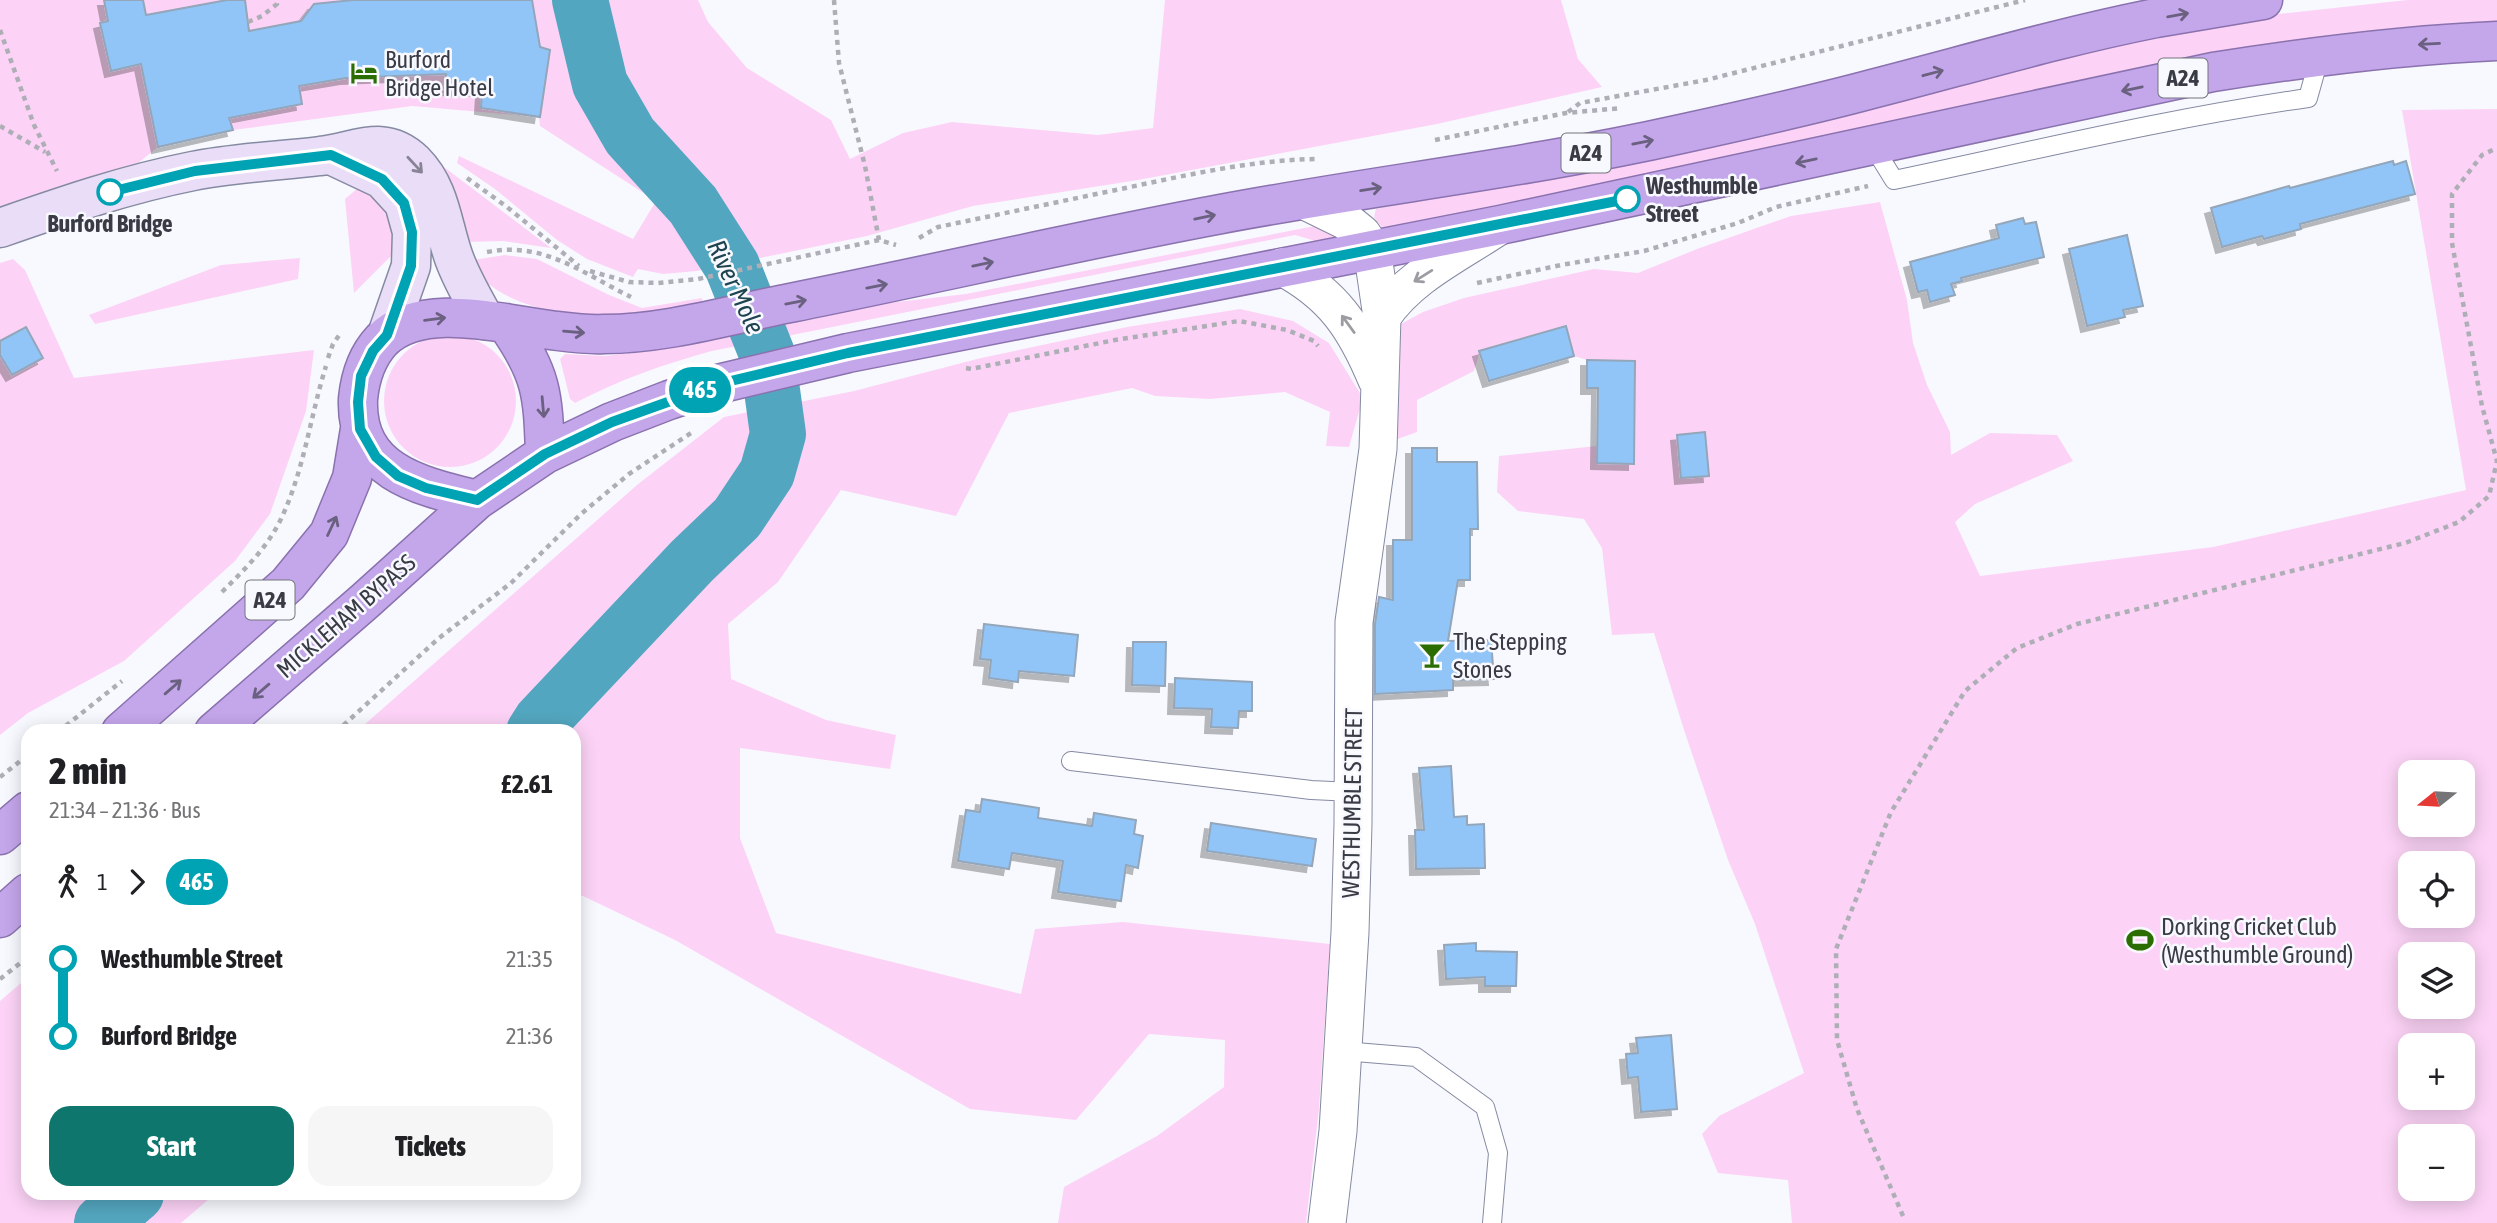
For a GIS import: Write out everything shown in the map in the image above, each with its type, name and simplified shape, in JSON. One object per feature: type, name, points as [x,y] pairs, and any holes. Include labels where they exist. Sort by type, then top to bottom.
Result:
[{"type":"highway","name":"A24","points":[[496,322],[603,334],[650,330],[706,320],[1223,213],[1551,159],[1676,135],[2152,19],[2263,0]]},
{"type":"highway","name":"A24","points":[[545,454],[624,418],[718,384],[848,353],[1500,225],[2213,72],[2320,55],[2421,44],[2497,41]]},
{"type":"highway","points":[[448,318],[496,322],[523,347],[535,370],[542,396],[545,454],[477,500],[426,488],[398,476],[376,457],[360,429],[358,402],[361,376],[373,351],[387,335],[414,322],[448,318]]},
{"type":"highway","name":"A24","points":[[130,724],[288,584],[329,534],[352,478],[360,429]]},
{"type":"highway","name":"MICKLEHAM BYPASS","points":[[223,724],[477,500]]},
{"type":"highway","points":[[0,835],[21,817]]},
{"type":"highway","points":[[0,918],[21,899]]},
{"type":"main road","points":[[0,228],[134,185],[195,171],[331,155],[363,145],[398,149],[415,163],[429,181],[437,196],[454,258],[471,296],[496,322]]},
{"type":"main road","points":[[331,155],[382,179],[404,203],[412,232],[411,266],[387,335]]},
{"type":"street","points":[[1303,200],[1346,221],[1362,234],[1372,249]]},
{"type":"street","points":[[1382,317],[1408,285],[1500,225]]},
{"type":"street","name":"WESTHUMBLE STREET","points":[[1327,1223],[1338,1131],[1350,932],[1354,621],[1378,449],[1382,317],[1372,249]]},
{"type":"street","name":"WESTHUMBLE STREET","points":[[1282,267],[1309,282],[1332,302],[1362,344],[1379,384]]},
{"type":"lane","points":[[1873,146],[1894,180],[2079,140],[2308,98],[2320,55]]},
{"type":"lane","points":[[1071,761],[1311,790],[1353,792]]},
{"type":"lane","points":[[1343,1051],[1416,1057],[1485,1107],[1498,1153],[1492,1223]]},
{"type":"path","points":[[248,22],[262,16],[277,4],[276,0]]},
{"type":"path","points":[[454,258],[503,248],[539,251],[584,270],[629,282],[658,283],[698,279],[879,240],[865,166],[839,63],[834,0]]},
{"type":"path","points":[[1566,113],[1580,103],[1706,80],[2025,0]]},
{"type":"path","points":[[0,30],[46,152],[0,126]]},
{"type":"path","points":[[1434,140],[1566,113],[1634,107]]},
{"type":"path","points":[[1903,1216],[1857,1109],[1838,1040],[1836,949],[1891,812],[1965,691],[2017,648],[2077,624],[2405,543],[2459,523],[2488,496],[2497,461],[2482,406],[2452,243],[2452,194],[2482,155],[2497,148]]},
{"type":"path","points":[[915,241],[938,227],[1146,183],[1261,163],[1326,159]]},
{"type":"path","points":[[463,176],[507,207],[584,270],[606,285],[636,299]]},
{"type":"path","points":[[1469,284],[1644,251],[1738,223],[1776,207],[1894,180]]},
{"type":"path","points":[[1115,340],[1239,321],[1287,330],[1314,341],[1323,351]]},
{"type":"path","points":[[221,593],[254,560],[280,521],[308,440],[318,392],[333,344],[347,324]]},
{"type":"path","points":[[345,724],[439,638],[511,583],[581,514],[629,474],[702,425]]},
{"type":"path","points":[[68,724],[128,676]]},
{"type":"path","points":[[0,777],[21,760]]},
{"type":"path","points":[[0,979],[21,962]]},
{"type":"shaded area","points":[[0,0],[698,0],[708,22],[747,68],[831,120],[850,159],[903,133],[952,122],[1098,135],[1153,128],[1165,0],[1561,0],[1578,59],[1602,87],[1437,124],[1138,180],[973,206],[867,236],[697,271],[663,274],[638,269],[633,277],[587,259],[557,240],[495,189],[457,163],[459,156],[633,239],[656,201],[540,126],[539,117],[412,106],[233,130],[158,147],[137,164],[0,210]]},
{"type":"shaded area","points":[[2407,0],[2497,0],[2497,24],[2326,36],[2236,51],[1776,151],[1383,229],[1374,217],[1376,209],[1492,186],[2190,28],[2278,14]]},
{"type":"shaded area","points":[[2497,109],[2497,1223],[1792,1223],[1788,1180],[1718,1173],[1702,1134],[1719,1116],[1804,1073],[1755,924],[1728,860],[1654,633],[1612,635],[1602,548],[1584,519],[1518,511],[1497,492],[1499,456],[1597,446],[1597,463],[1634,464],[1635,361],[1587,360],[1574,356],[1565,326],[1480,351],[1474,371],[1417,400],[1417,432],[1392,441],[1399,325],[1423,312],[1464,298],[1594,269],[1638,273],[1791,216],[1880,202],[1907,300],[1913,343],[1927,385],[1950,432],[1951,455],[1990,433],[2057,435],[2073,461],[1975,504],[1955,522],[1980,576],[2213,547],[2466,490],[2402,110]]},
{"type":"shaded area","points":[[444,167],[551,248],[503,241],[464,242]]},
{"type":"shaded area","points":[[358,188],[377,200],[388,212],[395,226],[399,248],[354,293],[345,199]]},
{"type":"shaded area","points":[[1315,226],[1343,238],[1319,242],[1295,235],[712,351],[642,373],[575,403],[570,399],[560,359],[565,354],[605,356],[654,350],[709,336],[863,306],[966,294]]},
{"type":"shaded area","points":[[505,255],[537,259],[609,295],[642,308],[702,298],[703,306],[615,318],[575,315],[534,306],[497,290],[483,279],[473,260]]},
{"type":"shaded area","points":[[300,258],[298,279],[95,324],[89,315],[221,265]]},
{"type":"shaded area","points":[[13,259],[25,270],[74,378],[314,350],[306,411],[270,514],[235,561],[124,661],[28,713],[0,735],[0,263]]},
{"type":"shaded area","points":[[1240,309],[1293,321],[1329,343],[1363,398],[1349,447],[1326,446],[1330,412],[1285,392],[1210,399],[1155,396],[1132,388],[1009,413],[956,516],[841,490],[778,582],[728,624],[731,679],[826,720],[896,735],[890,769],[740,748],[740,838],[776,933],[1021,994],[1035,929],[1123,922],[1330,944],[1319,1108],[1306,1223],[1058,1223],[1064,1187],[1157,1136],[1224,1087],[1225,1040],[1149,1034],[1076,1120],[970,1109],[675,940],[581,896],[581,724],[365,724],[637,485],[724,417],[854,391],[981,358],[1127,327]]},
{"type":"shaded area","points":[[450,335],[475,340],[497,354],[511,376],[516,401],[511,426],[497,448],[475,462],[450,467],[425,462],[403,448],[389,426],[384,401],[389,376],[403,354],[425,340]]},
{"type":"shaded area","points":[[21,983],[21,1200],[208,1200],[181,1223],[0,1223],[0,1001]]},
{"type":"building","name":"Burford Bridge Hotel","points":[[104,0],[143,0],[146,15],[227,0],[245,0],[249,31],[301,21],[314,4],[353,0],[532,0],[540,47],[550,50],[540,117],[481,108],[482,90],[445,89],[446,74],[346,78],[299,86],[302,104],[229,118],[233,130],[158,147],[141,64],[111,71],[100,23],[108,21]]},
{"type":"building","points":[[2393,161],[2394,165],[2406,161],[2415,194],[2300,224],[2301,229],[2222,247],[2211,208]]},
{"type":"building","points":[[2023,218],[2025,224],[2036,222],[2044,257],[1961,278],[1962,281],[1951,284],[1955,295],[1930,302],[1927,290],[1918,292],[1910,262],[1999,238],[1996,225]]},
{"type":"building","points":[[2127,235],[2143,306],[2123,310],[2125,317],[2087,326],[2069,249]]},
{"type":"building","points":[[1566,326],[1574,356],[1489,381],[1479,351]]},
{"type":"building","points":[[26,327],[43,358],[12,375],[0,355],[0,341]]},
{"type":"building","points":[[1587,360],[1635,361],[1634,464],[1597,463],[1598,388],[1587,388]]},
{"type":"building","points":[[1705,432],[1709,476],[1681,478],[1677,435]]},
{"type":"building","points":[[1412,448],[1437,448],[1437,462],[1477,462],[1478,529],[1470,529],[1470,580],[1458,580],[1448,641],[1491,640],[1494,679],[1453,680],[1453,690],[1375,694],[1375,624],[1379,597],[1393,600],[1393,540],[1412,540]]},
{"type":"building","points":[[984,624],[1078,635],[1074,676],[1019,671],[1018,682],[989,678],[991,660],[980,659]]},
{"type":"building","points":[[1133,642],[1166,642],[1165,686],[1132,685]]},
{"type":"building","points":[[1175,678],[1252,682],[1252,711],[1239,711],[1238,728],[1211,727],[1212,709],[1174,708]]},
{"type":"building","points":[[1451,766],[1454,817],[1467,816],[1467,825],[1484,824],[1485,868],[1416,869],[1415,830],[1424,830],[1419,768]]},
{"type":"building","points":[[982,799],[1039,808],[1038,818],[1092,826],[1094,813],[1136,820],[1134,834],[1143,836],[1138,868],[1126,865],[1121,901],[1058,892],[1063,861],[1012,853],[1009,869],[958,861],[966,810],[980,812]]},
{"type":"building","points":[[1211,823],[1316,839],[1312,866],[1207,851]]},
{"type":"building","points":[[1476,943],[1476,951],[1517,952],[1516,986],[1485,986],[1485,977],[1446,979],[1444,945]]},
{"type":"building","points":[[1671,1035],[1677,1109],[1641,1112],[1638,1077],[1628,1078],[1626,1054],[1638,1053],[1636,1038]]},
{"type":"waterway","name":"River Mole","points":[[539,724],[692,561],[737,518],[767,473],[778,434],[767,354],[732,266],[693,205],[630,136],[600,84],[580,0]]},
{"type":"waterway","name":"River Mole","points":[[102,1223],[129,1200]]},
{"type":"bus line","name":"465","points":[[110,192],[195,171],[331,155],[382,179],[404,203],[412,232],[411,266],[387,335],[373,351],[361,376],[358,402],[360,429],[376,457],[398,476],[426,488],[477,500],[545,454],[612,422],[718,384],[848,353],[1627,199]]},
{"type":"place","name":"Burford Bridge Hotel","points":[[364,73]]},
{"type":"place","name":"Burford Bridge","points":[[110,192]]},
{"type":"place","name":"Westhumble Street","points":[[1627,199]]},
{"type":"place","name":"The Stepping Stones","points":[[1432,655]]},
{"type":"place","name":"Dorking Cricket Club (Westhumble Ground)","points":[[2140,940]]}]
